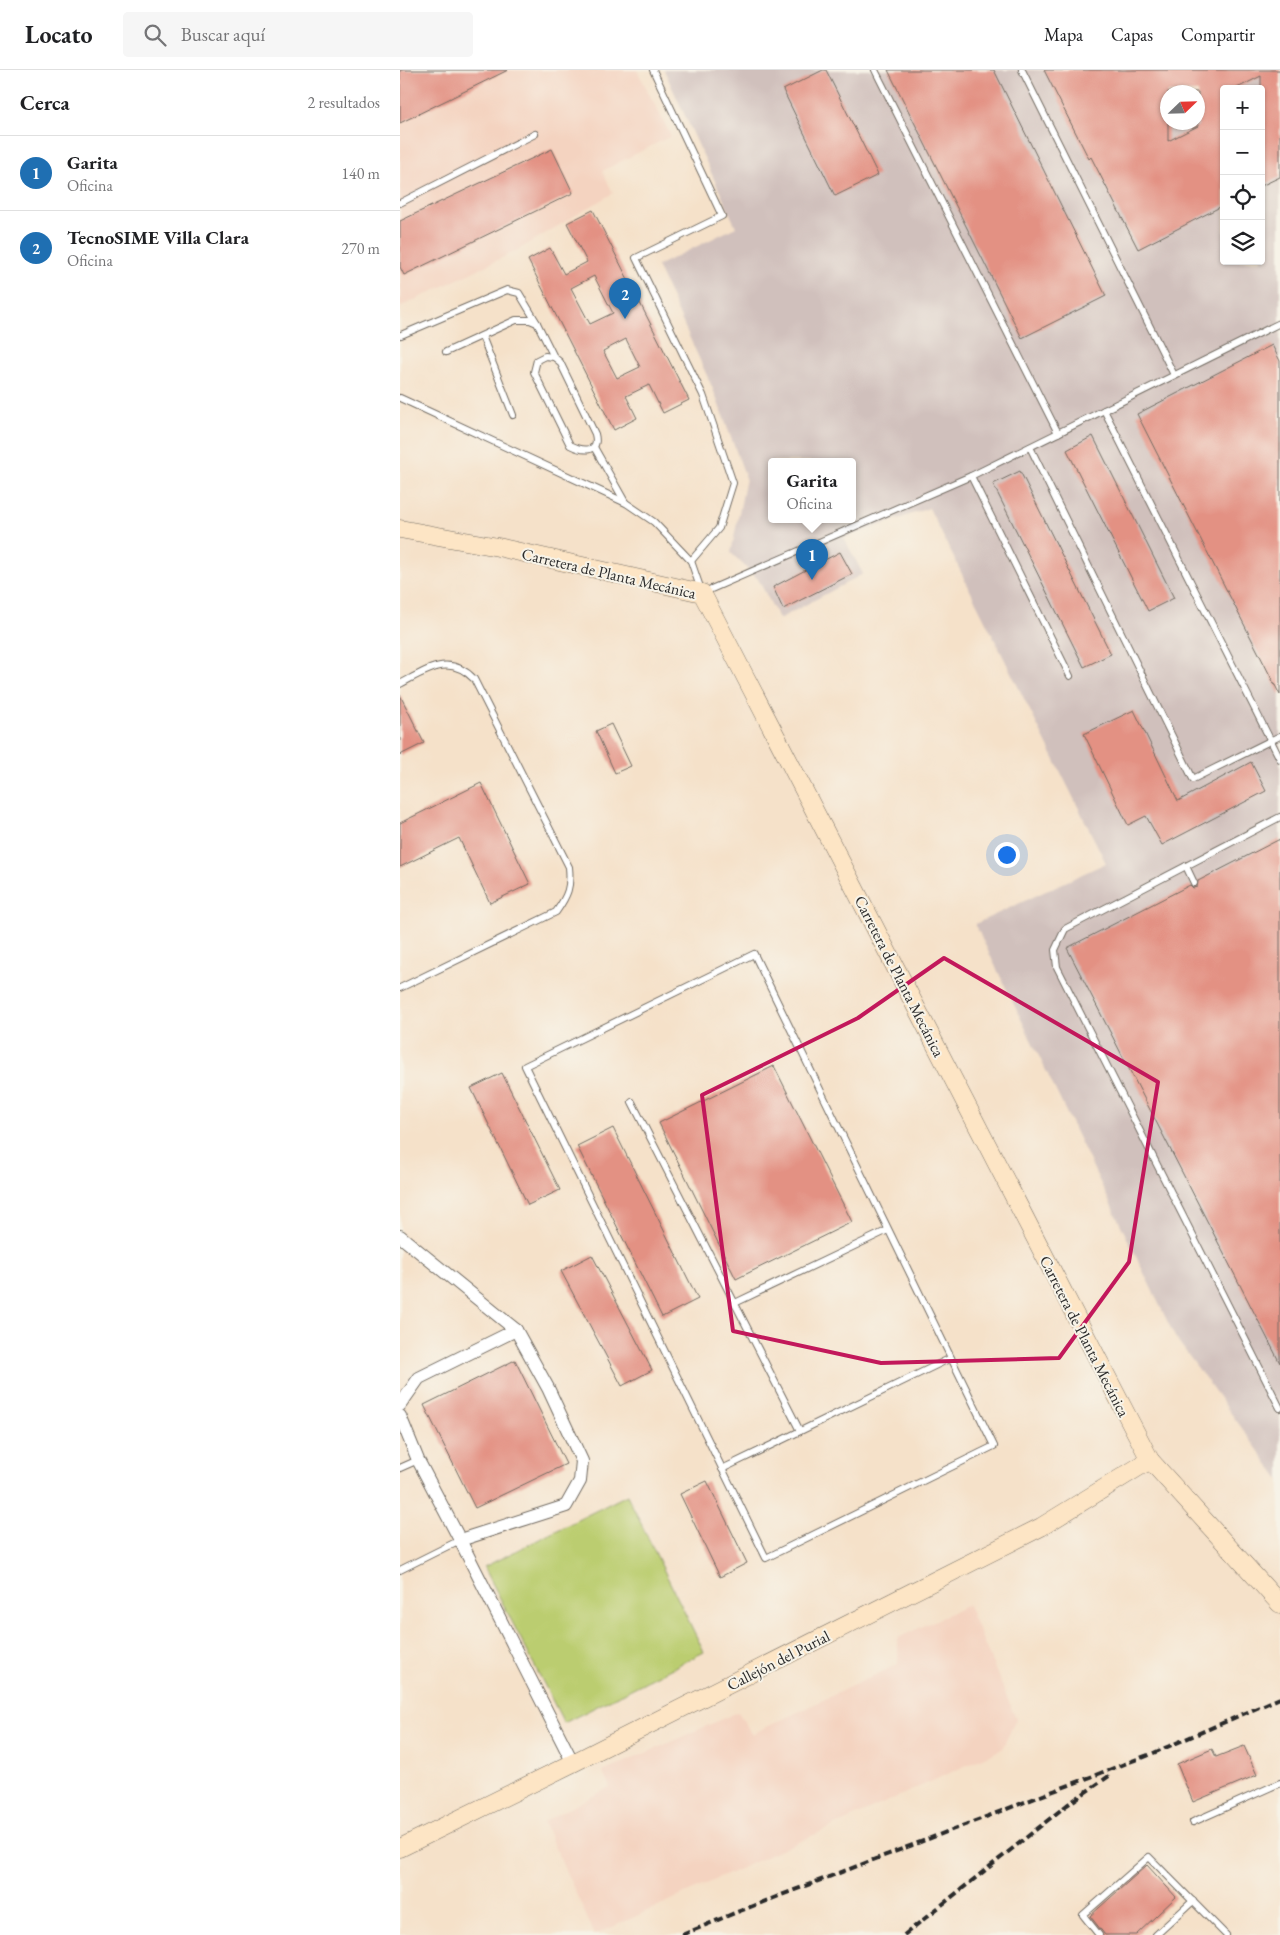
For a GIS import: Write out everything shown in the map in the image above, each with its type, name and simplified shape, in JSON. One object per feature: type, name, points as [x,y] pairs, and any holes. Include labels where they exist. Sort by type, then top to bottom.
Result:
[{"type":"street","name":"Carretera de Planta Mecánica","points":[[400,530],[498,548],[702,593],[1150,1460],[1280,1604]]},
{"type":"street","points":[[400,1236],[516,1330],[548,1388],[582,1461],[580,1481],[566,1506],[460,1540]]},
{"type":"street","points":[[400,1405],[419,1378],[516,1330]]},
{"type":"street","points":[[400,1416],[418,1460],[573,1763]]},
{"type":"street","name":"Callejón del Purial","points":[[400,1848],[1041,1527],[1150,1460]]},
{"type":"lane","points":[[653,70],[722,216],[636,258],[703,396],[733,483],[719,528],[691,561]]},
{"type":"lane","points":[[875,70],[1058,432]]},
{"type":"lane","points":[[1022,70],[1174,375]]},
{"type":"lane","points":[[400,203],[535,134]]},
{"type":"lane","points":[[401,335],[507,290],[519,293],[554,357],[560,362],[595,434],[597,441],[594,447],[588,450],[580,450],[570,445],[534,372],[537,360],[545,356],[554,357]]},
{"type":"lane","points":[[446,352],[516,320],[530,320],[537,323]]},
{"type":"lane","points":[[400,398],[626,503],[654,522],[691,561],[702,593],[971,476],[1280,323]]},
{"type":"lane","points":[[482,336],[513,415]]},
{"type":"lane","points":[[1104,410],[1280,759]]},
{"type":"lane","points":[[594,447],[626,503]]},
{"type":"lane","points":[[1030,447],[1193,778],[1280,736]]},
{"type":"lane","points":[[971,476],[1070,676]]},
{"type":"lane","points":[[400,684],[437,666],[450,665],[466,670],[474,679],[569,867],[570,884],[565,900],[556,912],[400,988]]},
{"type":"lane","points":[[1280,817],[1065,929],[1055,950],[1057,967],[1280,1408]]},
{"type":"lane","points":[[1186,866],[1194,883]]},
{"type":"lane","points":[[754,954],[888,1230],[994,1446],[766,1558],[525,1066],[754,954]]},
{"type":"lane","points":[[632,1102],[800,1431]]},
{"type":"lane","points":[[735,1303],[888,1230]]},
{"type":"lane","points":[[722,1469],[951,1358]]},
{"type":"lane","points":[[400,1468],[418,1460]]},
{"type":"lane","points":[[400,1570],[460,1540]]},
{"type":"lane","points":[[1193,1822],[1280,1783]]},
{"type":"lane","points":[[1099,1935],[1083,1915],[1149,1857],[1226,1935]]},
{"type":"lane","points":[[1156,1935],[1193,1901]]},
{"type":"highlighted area","points":[[944,958],[1158,1082],[1129,1262],[1059,1358],[881,1363],[733,1331],[702,1095],[858,1018]]},
{"type":"shaded area","points":[[400,70],[637,70],[671,136],[602,171],[613,193],[516,251],[400,307]]},
{"type":"shaded area","points":[[664,70],[1280,70],[1280,1480],[1175,1337],[975,924],[1106,863],[929,508],[844,538],[863,574],[779,619],[758,579],[731,553],[746,478],[713,389],[657,266],[736,227]]},
{"type":"shaded area","points":[[968,1605],[1016,1719],[1002,1749],[595,1935],[543,1822],[610,1787],[603,1772],[738,1712],[752,1734],[898,1664],[898,1638]]},
{"type":"green space","points":[[627,1495],[704,1652],[564,1723],[484,1567]]},
{"type":"building","points":[[400,70],[508,70],[400,123]]},
{"type":"building","points":[[826,70],[878,175],[835,196],[783,90]]},
{"type":"building","points":[[888,70],[994,70],[1106,296],[1022,338]]},
{"type":"building","points":[[1044,70],[1280,70],[1280,177],[1265,184],[1265,85],[1261,85],[1261,76],[1243,85],[1220,85],[1220,207],[1138,249],[1091,157],[1089,159]]},
{"type":"building","points":[[552,149],[573,193],[404,275],[400,267],[400,221]]},
{"type":"building","points":[[593,210],[689,400],[663,413],[649,385],[626,396],[637,418],[614,430],[528,260],[550,248],[564,274],[587,262],[567,223]],"holes":[[[594,276],[613,313],[590,324],[571,288]],[[626,339],[640,367],[617,378],[603,351]]]},
{"type":"building","points":[[1272,345],[1280,361],[1280,695],[1137,414]]},
{"type":"building","points":[[1093,436],[1174,598],[1148,611],[1067,450]]},
{"type":"building","points":[[1020,471],[1111,654],[1084,667],[993,484]]},
{"type":"building","points":[[840,552],[852,574],[783,609],[773,587]]},
{"type":"building","points":[[400,695],[424,743],[400,755]]},
{"type":"building","points":[[1134,710],[1178,801],[1251,762],[1266,791],[1162,845],[1146,816],[1128,825],[1084,734]]},
{"type":"building","points":[[611,724],[631,766],[615,773],[596,731]]},
{"type":"building","points":[[481,783],[530,884],[490,903],[459,838],[400,867],[400,823]]},
{"type":"building","points":[[1280,839],[1280,1363],[1067,948],[1190,885],[1193,888],[1197,887],[1198,881]]},
{"type":"building","points":[[774,1066],[852,1222],[736,1279],[659,1123]]},
{"type":"building","points":[[502,1073],[560,1190],[528,1205],[471,1088]]},
{"type":"building","points":[[613,1128],[698,1299],[662,1317],[577,1146]]},
{"type":"building","points":[[592,1255],[652,1370],[622,1386],[561,1271]]},
{"type":"building","points":[[515,1360],[566,1464],[475,1508],[424,1405]]},
{"type":"building","points":[[707,1481],[747,1563],[720,1577],[680,1494]]},
{"type":"building","points":[[1244,1746],[1257,1775],[1193,1802],[1177,1764],[1212,1749],[1216,1757]]},
{"type":"building","points":[[1147,1865],[1176,1897],[1136,1935],[1105,1935],[1090,1916]]},
{"type":"railway","points":[[1142,1758],[1280,1698]]},
{"type":"railway","points":[[682,1935],[737,1912],[1148,1755]]},
{"type":"railway","points":[[904,1935],[1067,1805],[1109,1776]]},
{"type":"place","name":"TecnoSIME Villa Clara","points":[[625,319]]},
{"type":"place","name":"Garita","points":[[812,580]]}]
